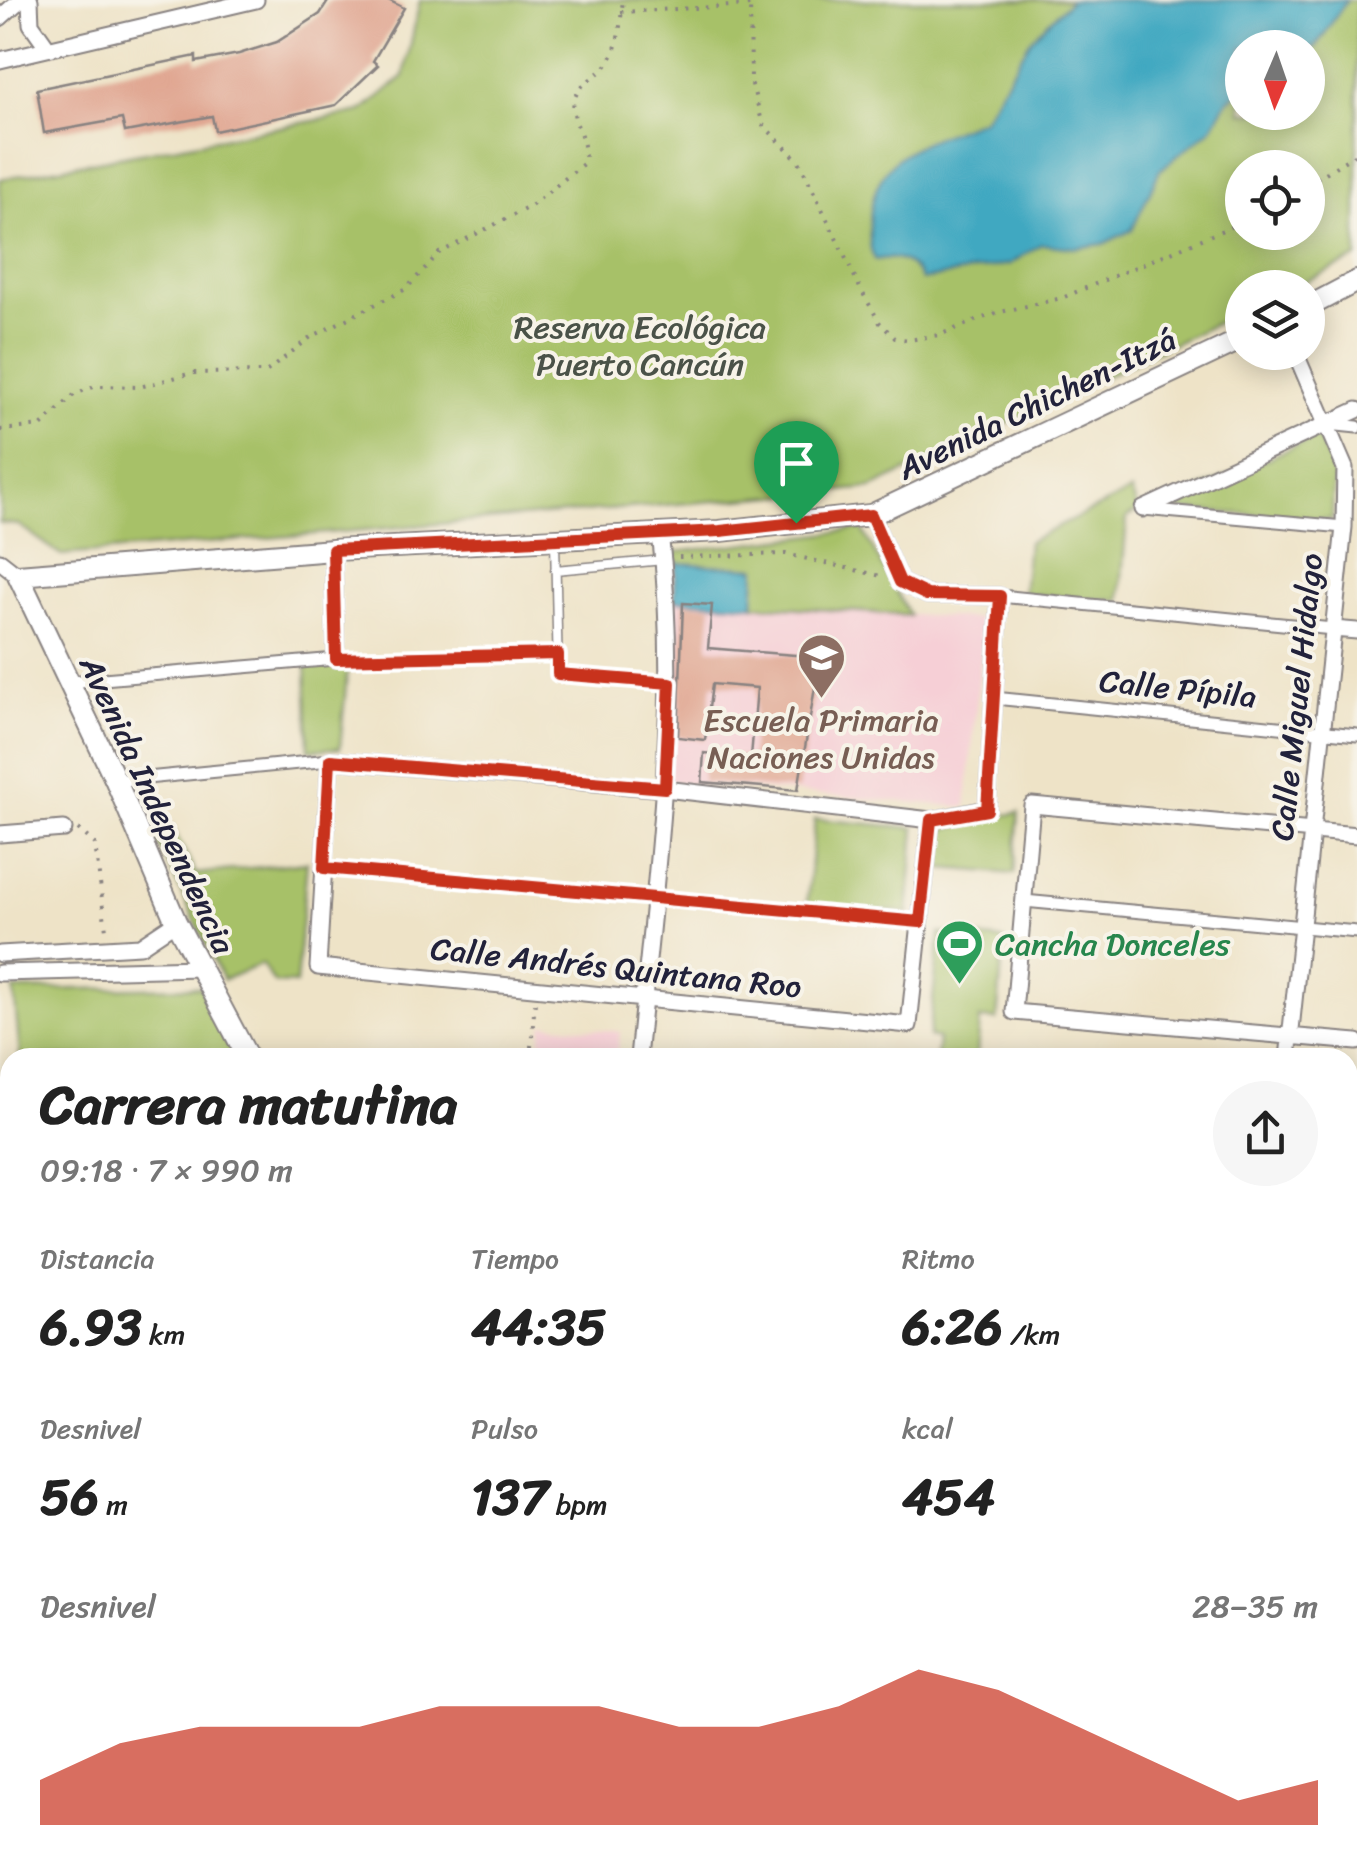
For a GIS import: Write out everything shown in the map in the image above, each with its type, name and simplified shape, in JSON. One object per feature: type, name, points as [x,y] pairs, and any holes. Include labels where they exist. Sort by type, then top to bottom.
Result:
[{"type":"street","points":[[0,18],[20,0]]},
{"type":"street","points":[[30,0],[30,24],[48,48]]},
{"type":"street","points":[[0,60],[256,0]]},
{"type":"street","points":[[1325,297],[1357,281]]},
{"type":"street","name":"Avenida Chichen-Itzá","points":[[18,574],[333,550],[720,531],[871,515],[1225,347]]},
{"type":"street","name":"Calle Miguel Hidalgo","points":[[1289,1048],[1333,629],[1350,528],[1345,468],[1303,370]]},
{"type":"street","points":[[1144,509],[1357,410]]},
{"type":"street","points":[[1328,424],[1357,427]]},
{"type":"street","points":[[1144,509],[1350,528]]},
{"type":"street","points":[[871,515],[900,582],[927,595],[1000,596],[1357,631]]},
{"type":"street","points":[[639,1048],[665,788],[670,683],[660,532]]},
{"type":"street","points":[[333,550],[336,659]]},
{"type":"street","points":[[0,561],[18,574]]},
{"type":"street","name":"Avenida Independencia","points":[[18,574],[66,683],[116,782],[176,922],[243,1048]]},
{"type":"street","points":[[116,782],[330,760],[665,788],[931,820],[987,810],[1000,596]]},
{"type":"street","points":[[66,683],[336,659],[558,654]]},
{"type":"street","name":"Calle Pípila","points":[[994,698],[1357,735]]},
{"type":"street","points":[[330,760],[324,868],[920,922],[931,820]]},
{"type":"street","points":[[1357,836],[1032,805],[1014,1012],[1357,1042]]},
{"type":"street","points":[[0,834],[64,828]]},
{"type":"street","name":"Calle Andrés Quintana Roo","points":[[324,868],[318,966],[909,1025],[920,922]]},
{"type":"street","points":[[1024,901],[1357,932]]},
{"type":"street","points":[[0,954],[140,946],[176,922]]},
{"type":"street","points":[[0,973],[200,968]]},
{"type":"lane","points":[[555,538],[558,674],[670,683]]},
{"type":"lane","points":[[556,570],[664,560]]},
{"type":"path","points":[[0,430],[41,426],[75,394],[96,386],[140,388],[192,373],[266,372],[311,338],[406,289],[439,253],[531,206],[583,164],[587,154],[573,110],[576,94],[606,67],[616,46],[622,0]]},
{"type":"path","points":[[621,12],[750,2],[751,81],[763,125],[799,161],[861,290],[880,323],[895,338],[940,335],[996,313],[1062,298],[1225,229]]},
{"type":"path","points":[[1325,173],[1357,153]]},
{"type":"path","points":[[664,560],[742,553],[786,554],[858,568],[900,582]]},
{"type":"path","points":[[64,828],[80,828],[95,844],[108,950]]},
{"type":"path","points":[[531,1048],[536,988]]},
{"type":"shaded area","name":"Escuela Primaria Naciones Unidas","points":[[674,600],[985,619],[966,807],[659,781]]},
{"type":"shaded area","points":[[543,1024],[620,1032],[618,1048],[540,1048]]},
{"type":"green space","name":"Reserva Ecológica Puerto Cancún","points":[[420,0],[1357,0],[1357,258],[1325,272],[1225,270],[1225,319],[872,488],[61,555],[19,525],[0,523],[0,179],[361,112],[404,76]]},
{"type":"green space","points":[[1318,436],[1334,473],[1332,520],[1155,508]]},
{"type":"green space","points":[[1131,491],[1138,510],[1127,518],[1120,601],[1023,594],[1028,542]]},
{"type":"green space","points":[[862,529],[909,615],[754,605],[756,568],[676,563],[675,552]]},
{"type":"green space","points":[[306,664],[348,664],[340,748],[309,750]]},
{"type":"green space","points":[[1019,812],[1014,874],[941,868],[944,829]]},
{"type":"green space","points":[[815,819],[915,828],[908,913],[807,904]]},
{"type":"green space","points":[[171,825],[196,874],[307,862],[296,984],[274,983],[262,964],[223,980],[153,833]]},
{"type":"green space","name":"Cancha Donceles","points":[[940,933],[1004,940],[997,1020],[980,1019],[978,1048],[937,1048],[938,1039],[929,1037]]},
{"type":"green space","points":[[201,987],[230,1048],[19,1048],[14,990]]},
{"type":"water","points":[[1071,0],[1347,0],[1325,33],[1225,30],[1225,105],[1211,129],[1160,170],[1132,230],[1103,244],[1075,248],[1041,244],[1010,264],[921,280],[902,261],[875,260],[870,246],[870,222],[881,178],[907,151],[983,119],[1032,38]]},
{"type":"water","points":[[676,563],[756,568],[754,605],[674,600]]},
{"type":"building","points":[[329,0],[388,0],[404,8],[373,61],[378,65],[336,105],[215,131],[212,116],[125,132],[122,119],[44,133],[37,89],[196,56],[196,62],[239,54],[277,42],[320,14]]},
{"type":"building","points":[[683,603],[712,605],[708,648],[820,657],[798,790],[702,782],[704,753],[751,757],[757,688],[712,684],[705,740],[678,737]]},
{"type":"place","name":"Escuela Primaria Naciones Unidas","points":[[821,700]]},
{"type":"place","name":"Cancha Donceles","points":[[960,986]]},
{"type":"route","points":[[871,515],[900,582],[927,595],[1000,596],[987,810],[931,820],[920,922],[324,868],[330,760],[665,788],[670,683],[558,674],[558,654],[336,659],[333,550],[720,531],[796,523],[871,515]]}]
